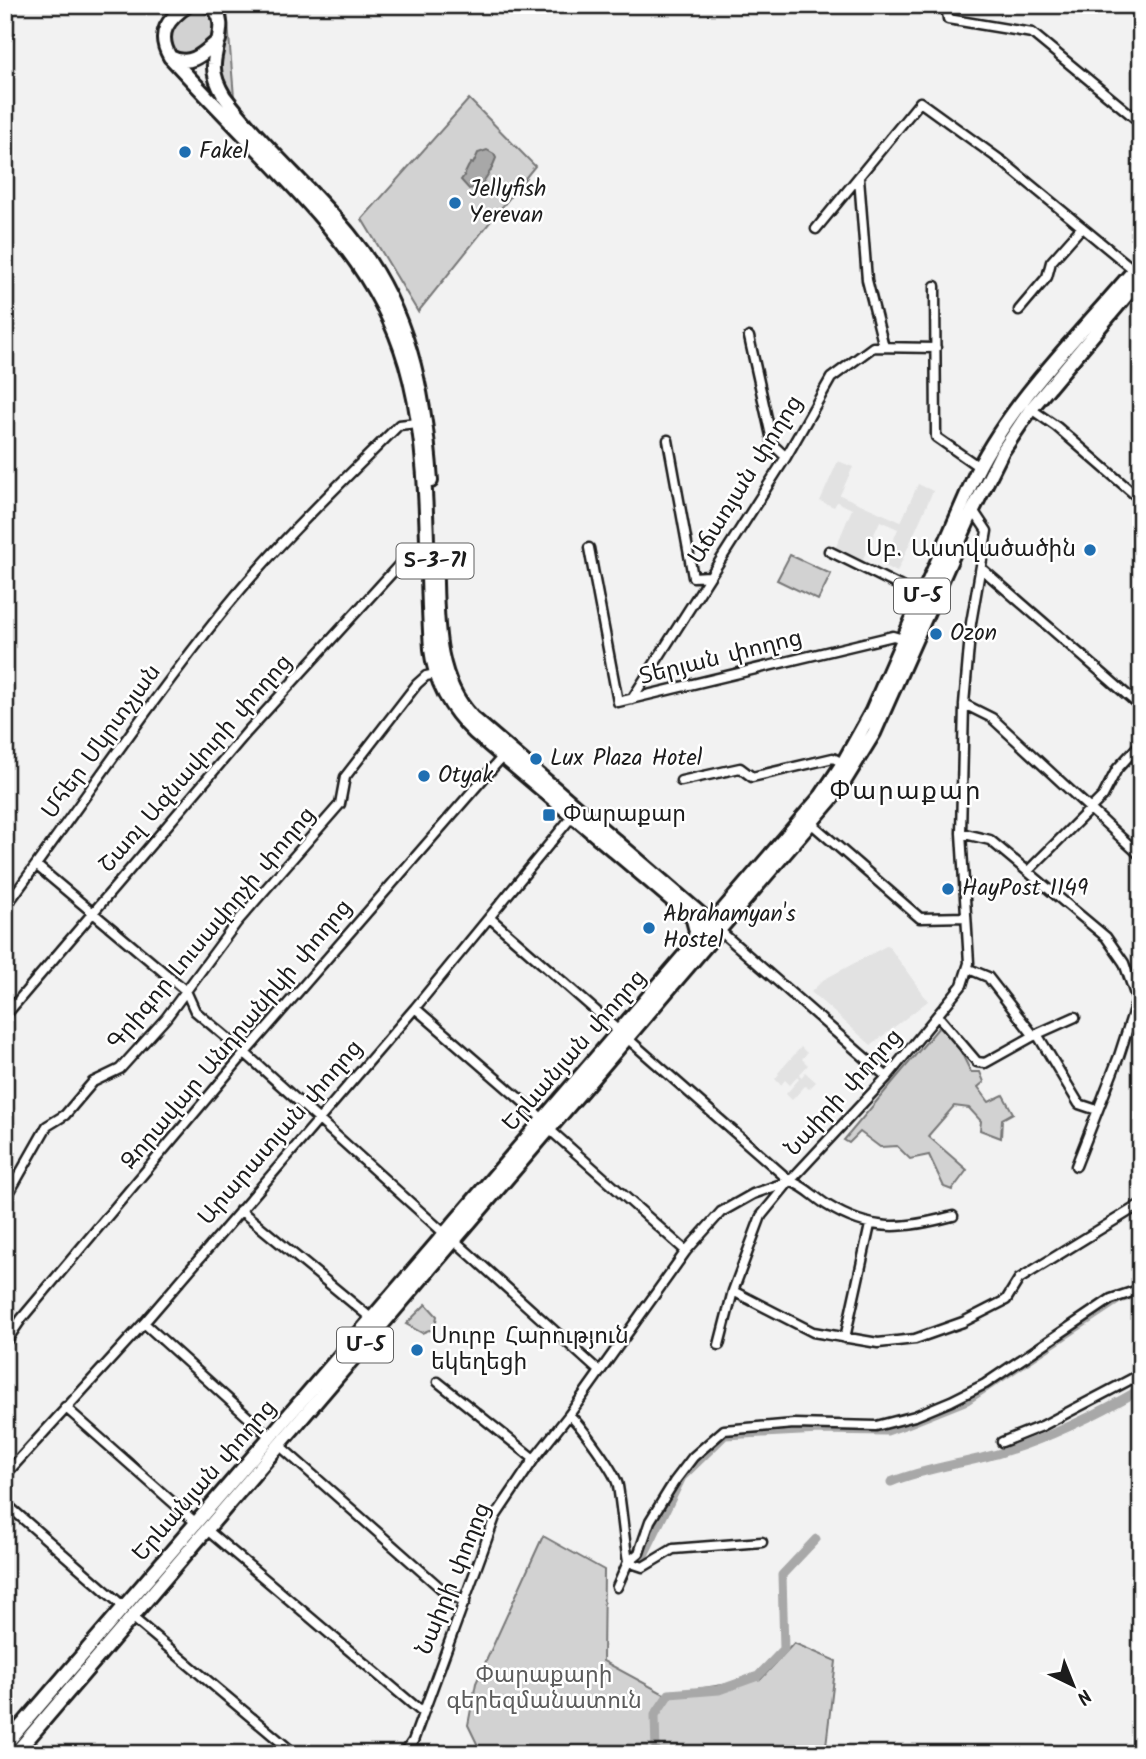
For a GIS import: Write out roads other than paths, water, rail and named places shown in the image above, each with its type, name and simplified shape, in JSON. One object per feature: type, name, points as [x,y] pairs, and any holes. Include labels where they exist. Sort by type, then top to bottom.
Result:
[{"type":"main road","points":[[188,5],[169,21],[164,29],[164,43],[170,57],[183,61],[191,60],[202,55],[219,40]]},
{"type":"main road","name":"Տ-3-71","points":[[210,5],[219,14],[221,22],[214,70],[223,96],[359,247],[390,297],[406,336],[418,377],[426,420],[441,648],[453,692],[472,718],[692,916],[716,931]]},
{"type":"main road","name":"Տ-3-71","points":[[170,57],[331,227],[364,270],[383,303],[410,377],[417,423],[431,649],[436,674],[444,694],[458,715],[503,756],[576,812],[716,931]]},
{"type":"main road","name":"Երևանյան փողոց","points":[[8,1746],[128,1612],[546,1124],[812,824],[839,790],[874,733],[972,510],[1002,452],[1031,409],[1139,273]]},
{"type":"main road","name":"Երևանյան փողոց","points":[[623,1035],[692,948],[716,931],[844,763],[871,713],[979,467],[993,442],[1016,410],[1139,273]]},
{"type":"main road","points":[[692,916],[696,931],[692,948]]},
{"type":"main road","name":"Երևանյան փողոց","points":[[275,1441],[372,1320],[450,1237]]},
{"type":"street","points":[[946,5],[948,19],[1032,33],[1141,123]]},
{"type":"street","points":[[816,229],[920,102],[1003,162],[1139,273]]},
{"type":"street","points":[[859,178],[867,281],[884,347]]},
{"type":"street","points":[[1019,310],[1048,278],[1051,262],[1082,227]]},
{"type":"street","points":[[935,286],[936,437],[979,467]]},
{"type":"street","points":[[750,337],[773,445],[786,457]]},
{"type":"street","name":"Աճառյան փողոց","points":[[632,699],[786,457],[831,379],[873,347],[936,348]]},
{"type":"street","points":[[1031,409],[1058,427],[1141,500]]},
{"type":"street","name":"Մհեր Մկրտչյան","points":[[9,902],[90,788],[227,606],[298,526],[399,425],[417,423]]},
{"type":"street","points":[[668,440],[693,577],[709,576]]},
{"type":"street","points":[[972,510],[987,528],[971,623],[964,704],[961,833],[969,969],[988,977],[1036,1035],[1079,1104],[1097,1110]]},
{"type":"street","name":"Տերյան փողոց","points":[[589,548],[618,702],[893,636],[903,639]]},
{"type":"street","points":[[829,551],[922,597]]},
{"type":"street","name":"Շառլ Ազնավուրի փողոց","points":[[5,1016],[247,732],[409,554],[427,553]]},
{"type":"street","points":[[981,568],[1141,708]]},
{"type":"street","name":"Գրիգոր Լուսավորչի փողոց","points":[[5,1200],[47,1126],[65,1115],[93,1082],[120,1069],[186,992],[237,922],[340,804],[345,777],[417,684],[426,676],[436,674]]},
{"type":"street","points":[[964,704],[992,718],[1141,856]]},
{"type":"street","points":[[1028,871],[1103,796],[1117,769],[1141,743]]},
{"type":"street","name":"Զորավար Անդրանիկի փողոց","points":[[5,1343],[22,1318],[245,1053],[503,756]]},
{"type":"street","points":[[681,781],[740,768],[752,777],[833,758],[844,763]]},
{"type":"street","name":"Արարատյան փողոց","points":[[5,1475],[144,1322],[415,1008],[576,812]]},
{"type":"street","points":[[812,824],[920,918],[966,917]]},
{"type":"street","points":[[961,833],[990,840],[1105,937],[1124,963],[1139,999],[1076,1166]]},
{"type":"street","points":[[37,865],[186,992],[195,1011],[600,1372]]},
{"type":"street","points":[[490,918],[790,1181],[827,1205],[870,1225],[913,1227],[953,1216]]},
{"type":"street","points":[[716,931],[887,1077]]},
{"type":"street","name":"Նաիրի փողոց","points":[[404,1754],[413,1741],[495,1517],[534,1459],[569,1415],[686,1251],[721,1212],[753,1194],[790,1181],[887,1077],[962,985],[969,969]]},
{"type":"street","points":[[415,1008],[686,1251]]},
{"type":"street","points":[[938,1016],[977,1062],[985,1063],[1075,1017]]},
{"type":"street","points":[[719,1345],[733,1291],[761,1216],[790,1181]]},
{"type":"street","points":[[733,1291],[813,1332],[878,1343],[915,1339],[963,1322],[1006,1300],[1019,1279],[1141,1204]]},
{"type":"street","points":[[240,1210],[372,1320]]},
{"type":"street","points":[[845,1338],[870,1225]]},
{"type":"street","points":[[617,1587],[628,1562],[639,1553],[650,1521],[674,1482],[693,1457],[724,1430],[794,1424],[876,1426],[915,1416],[985,1384],[1111,1299],[1141,1289]]},
{"type":"street","points":[[144,1322],[445,1592],[465,1602]]},
{"type":"street","points":[[1002,1442],[1042,1426],[1141,1374]]},
{"type":"street","points":[[438,1382],[534,1459]]},
{"type":"street","points":[[65,1407],[201,1527],[423,1713]]},
{"type":"street","points":[[569,1415],[580,1424],[618,1484],[628,1562]]},
{"type":"street","points":[[5,1503],[295,1754]]},
{"type":"street","points":[[628,1562],[643,1567],[673,1549],[762,1542]]},
{"type":"waterway","points":[[642,1559],[682,1477],[725,1435],[819,1430],[887,1431],[967,1400],[1119,1299],[1127,1297]]},
{"type":"waterway","points":[[891,1482],[1000,1453],[1037,1440],[1090,1417],[1141,1389]]},
{"type":"waterway","points":[[656,1754],[655,1715],[669,1694],[719,1690],[758,1676],[784,1649],[782,1575],[816,1539]]},
{"type":"place","name":"Fakel","points":[[185,152]]},
{"type":"place","name":"Jellyfish Yerevan","points":[[455,203]]},
{"type":"place","name":"Սբ. Աստվածածին","points":[[1090,550]]},
{"type":"place","name":"Ozon","points":[[936,634]]},
{"type":"place","name":"Lux Plaza Hotel","points":[[536,759]]},
{"type":"place","name":"Otyak","points":[[424,776]]},
{"type":"place","name":"Փարաքար","points":[[549,815]]},
{"type":"place","name":"HayPost 1149","points":[[948,889]]},
{"type":"place","name":"Abrahamyan's Hostel","points":[[649,928]]},
{"type":"place","name":"Սուրբ Հարություն եկեղեցի","points":[[417,1350]]},
{"type":"district","name":"Փարաքար","points":[[906,792]]},
{"type":"park label","name":"Փարաքարի գերեզմանատուն","points":[[544,1689]]}]
